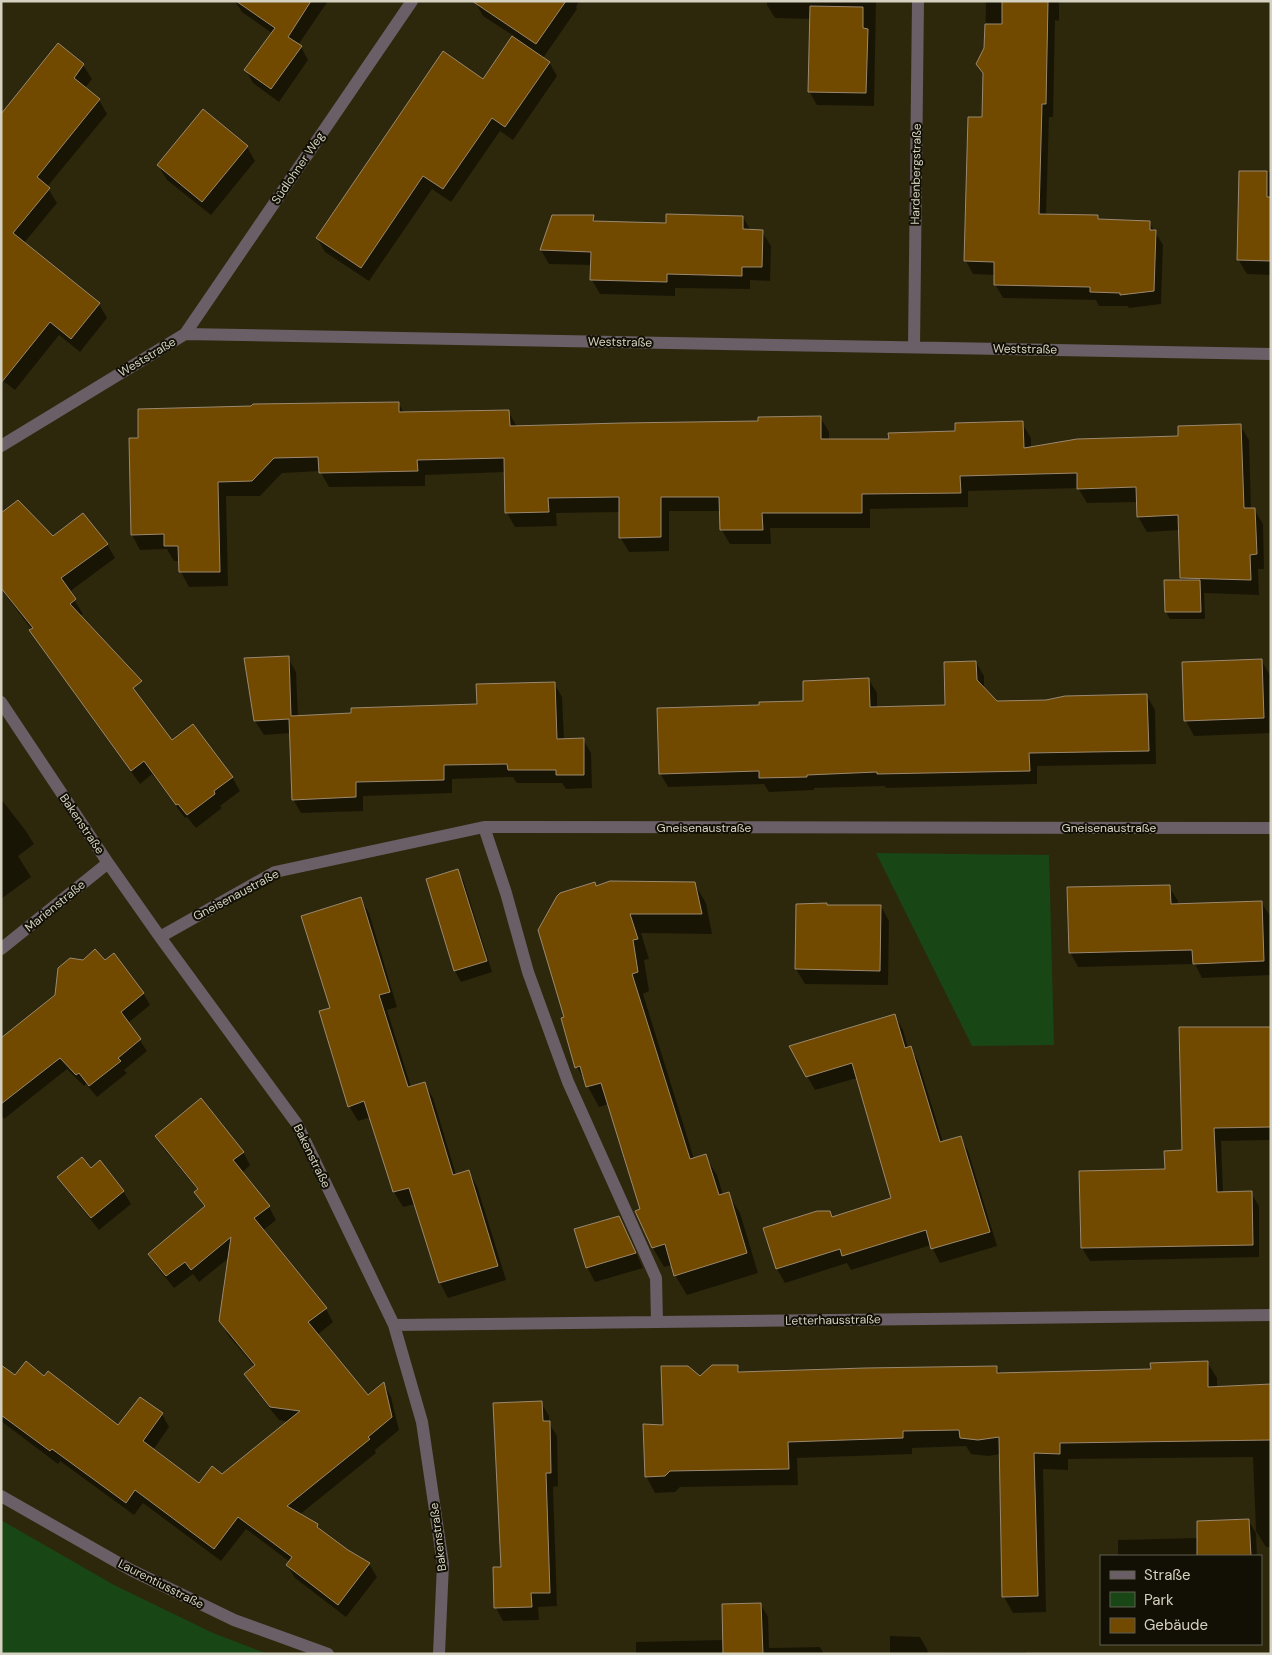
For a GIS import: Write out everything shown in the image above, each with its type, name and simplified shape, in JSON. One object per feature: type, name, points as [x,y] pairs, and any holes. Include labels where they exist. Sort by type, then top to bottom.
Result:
[{"type":"street","name":"Südlohner Weg","points":[[185,334],[412,1]]},
{"type":"street","name":"Hardenbergstraße","points":[[914,347],[918,1]]},
{"type":"street","name":"Weststraße","points":[[1,446],[185,334],[1271,354]]},
{"type":"street","name":"Bakenstraße","points":[[1,702],[108,863],[297,1124],[394,1325],[422,1422],[443,1564],[439,1654]]},
{"type":"street","name":"Gneisenaustraße","points":[[160,937],[275,872],[484,827],[1271,828]]},
{"type":"street","points":[[484,827],[506,893],[528,972],[568,1082],[656,1278],[657,1322]]},
{"type":"street","name":"Marienstraße","points":[[1,949],[108,863]]},
{"type":"street","name":"Letterhausstraße","points":[[394,1325],[1271,1315]]},
{"type":"street","name":"Laurentiusstraße","points":[[1,1496],[131,1570],[234,1620],[328,1654]]},
{"type":"green space","points":[[876,853],[1049,855],[1054,1045],[972,1046]]},
{"type":"green space","points":[[1,1520],[114,1585],[213,1633],[268,1654],[1,1654]]},
{"type":"building","points":[[236,1],[311,1],[288,37],[302,46],[271,89],[244,70],[275,28]]},
{"type":"building","points":[[472,1],[566,1],[536,44]]},
{"type":"building","points":[[1002,1],[1048,1],[1046,104],[1042,104],[1039,214],[1098,215],[1098,219],[1150,221],[1150,230],[1156,230],[1154,291],[1120,295],[1120,293],[1090,292],[1090,287],[994,285],[994,262],[964,261],[968,117],[982,117],[983,73],[976,64],[984,48],[985,24],[1002,24]]},
{"type":"building","points":[[810,6],[863,7],[863,28],[868,29],[866,93],[808,92]]},
{"type":"building","points":[[512,36],[550,62],[505,127],[492,118],[443,189],[423,176],[361,268],[316,238],[443,51],[483,79]]},
{"type":"building","points":[[58,43],[84,64],[74,78],[100,99],[37,177],[50,188],[13,233],[100,303],[71,339],[50,322],[1,383],[1,114]]},
{"type":"building","points":[[203,109],[248,146],[202,202],[157,165]]},
{"type":"building","points":[[1239,171],[1267,171],[1267,197],[1271,197],[1271,261],[1237,260]]},
{"type":"building","points":[[666,214],[743,216],[743,229],[763,230],[762,267],[742,267],[742,276],[667,274],[667,282],[590,280],[591,252],[540,250],[552,215],[594,215],[593,221],[666,223]]},
{"type":"building","points":[[399,402],[399,412],[509,410],[510,426],[758,421],[758,417],[821,416],[821,439],[889,439],[888,433],[955,431],[955,423],[1023,421],[1024,448],[1077,439],[1178,436],[1178,426],[1241,424],[1244,508],[1255,508],[1257,554],[1250,555],[1251,580],[1180,578],[1178,515],[1137,517],[1136,487],[1077,489],[1077,473],[960,476],[961,493],[862,494],[862,513],[762,513],[763,530],[720,530],[719,497],[661,497],[661,537],[619,538],[619,497],[548,498],[549,512],[505,513],[504,458],[417,460],[418,471],[319,473],[318,457],[274,458],[252,481],[218,482],[220,572],[179,572],[178,546],[164,546],[164,534],[131,535],[129,438],[138,438],[138,409],[251,406],[253,404]]},
{"type":"building","points":[[18,500],[53,536],[83,513],[108,544],[61,578],[76,599],[70,604],[142,681],[133,688],[172,740],[193,724],[233,777],[214,791],[215,794],[187,815],[178,804],[176,805],[144,761],[131,771],[29,630],[33,628],[1,588],[1,513]]},
{"type":"building","points":[[1164,580],[1200,580],[1201,612],[1165,612]]},
{"type":"building","points":[[289,656],[291,716],[351,713],[351,708],[477,704],[476,684],[555,682],[557,739],[584,738],[584,775],[556,775],[556,770],[508,770],[507,764],[444,765],[444,780],[356,782],[356,797],[292,800],[289,719],[254,721],[244,658]]},
{"type":"building","points":[[1262,659],[1264,718],[1184,721],[1182,662]]},
{"type":"building","points":[[976,661],[977,680],[997,701],[1046,700],[1065,696],[1147,694],[1149,751],[1029,753],[1030,771],[877,774],[877,772],[759,778],[759,771],[659,774],[657,708],[759,705],[759,702],[803,701],[803,681],[869,678],[870,707],[945,705],[944,662]]},
{"type":"building","points":[[458,869],[487,961],[454,971],[426,879]]},
{"type":"building","points":[[610,881],[695,882],[702,914],[630,914],[638,939],[633,940],[638,972],[632,974],[690,1159],[706,1154],[719,1195],[729,1192],[747,1253],[674,1276],[665,1244],[652,1248],[635,1211],[640,1209],[601,1083],[586,1087],[580,1066],[575,1068],[561,1018],[564,1017],[538,930],[560,893],[595,882],[596,886]]},
{"type":"building","points":[[1170,885],[1171,904],[1262,901],[1264,961],[1193,964],[1192,950],[1069,953],[1067,887]]},
{"type":"building","points":[[361,897],[390,992],[379,995],[408,1087],[425,1082],[453,1175],[469,1170],[498,1266],[439,1283],[409,1188],[393,1192],[364,1101],[348,1107],[319,1011],[330,1008],[301,916]]},
{"type":"building","points":[[827,903],[827,905],[881,905],[880,971],[795,969],[796,904]]},
{"type":"building","points":[[95,949],[105,960],[114,953],[144,993],[121,1012],[141,1039],[118,1058],[121,1061],[89,1086],[79,1073],[76,1075],[60,1058],[1,1104],[1,1038],[55,995],[58,968],[70,958],[83,960]]},
{"type":"building","points":[[895,1014],[905,1048],[911,1046],[940,1142],[961,1136],[990,1232],[931,1249],[926,1230],[842,1256],[840,1249],[776,1269],[763,1228],[817,1211],[830,1211],[832,1217],[891,1198],[852,1063],[806,1077],[789,1046]]},
{"type":"building","points":[[1179,1027],[1271,1027],[1271,1127],[1214,1128],[1217,1192],[1252,1191],[1253,1245],[1081,1248],[1079,1171],[1165,1169],[1164,1151],[1182,1150]]},
{"type":"building","points":[[201,1098],[244,1152],[233,1160],[270,1206],[254,1218],[327,1308],[308,1322],[368,1395],[384,1382],[392,1417],[368,1437],[370,1439],[287,1506],[318,1524],[317,1527],[348,1550],[370,1563],[338,1605],[286,1565],[292,1557],[238,1517],[214,1549],[135,1490],[126,1503],[52,1449],[50,1451],[1,1415],[1,1365],[15,1375],[26,1361],[44,1376],[48,1371],[118,1425],[140,1397],[163,1413],[143,1441],[199,1483],[212,1466],[222,1474],[300,1411],[270,1407],[244,1374],[255,1365],[219,1321],[231,1237],[191,1270],[185,1262],[166,1276],[148,1254],[205,1206],[194,1192],[198,1189],[155,1136]]},
{"type":"building","points":[[82,1157],[91,1168],[100,1160],[124,1191],[91,1218],[57,1177]]},
{"type":"building","points":[[619,1216],[636,1253],[586,1268],[574,1229]]},
{"type":"building","points":[[1208,1361],[1208,1387],[1271,1384],[1271,1440],[1060,1443],[1060,1454],[1034,1453],[1038,1596],[1002,1597],[999,1437],[978,1440],[960,1438],[959,1430],[903,1431],[903,1438],[788,1442],[789,1469],[670,1471],[665,1476],[645,1477],[643,1424],[663,1425],[661,1366],[688,1366],[700,1376],[712,1365],[738,1365],[738,1372],[997,1366],[997,1373],[1151,1369],[1150,1363]]},
{"type":"building","points":[[542,1401],[543,1421],[550,1421],[551,1473],[546,1473],[550,1593],[531,1593],[532,1607],[494,1608],[493,1567],[501,1567],[493,1403]]},
{"type":"building","points":[[1249,1519],[1251,1555],[1197,1555],[1197,1521]]},
{"type":"building","points":[[761,1603],[763,1654],[723,1654],[722,1604]]}]
